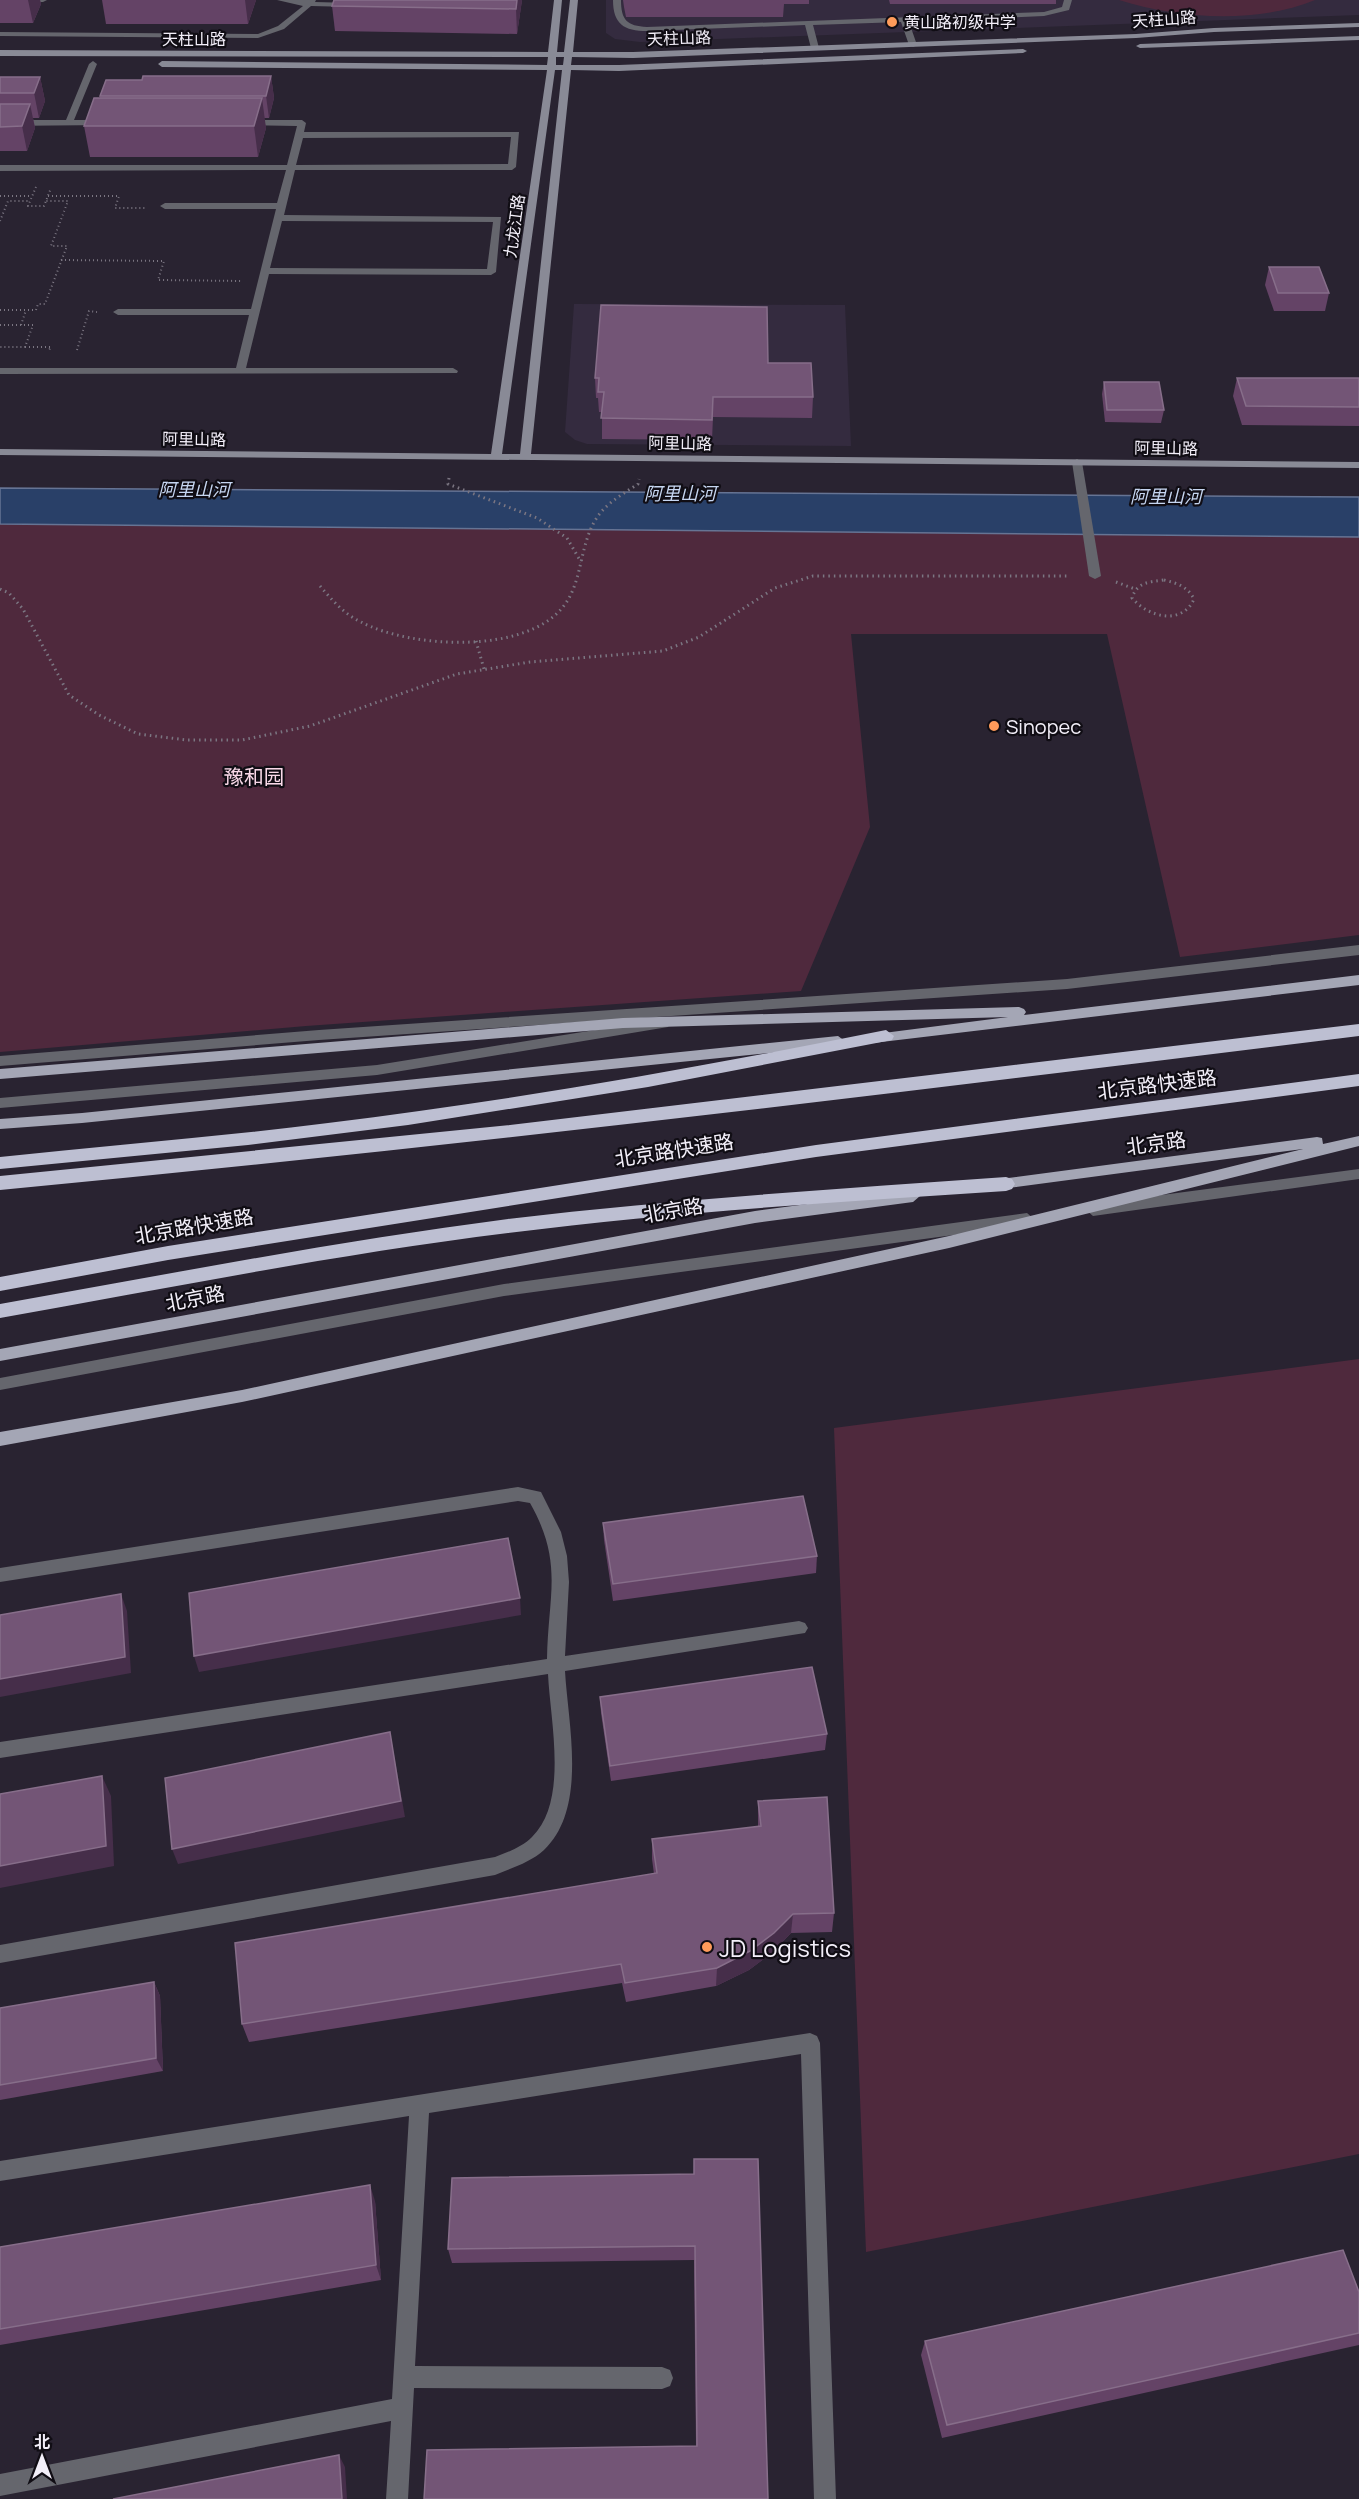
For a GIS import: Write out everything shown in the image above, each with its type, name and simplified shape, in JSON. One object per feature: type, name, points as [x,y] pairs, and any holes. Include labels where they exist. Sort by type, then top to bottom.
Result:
[{"type":"highway","name":"北京路快速路","points":[[0,1183],[189,1166],[818,1097],[1359,1030]]},
{"type":"highway","points":[[0,1163],[248,1139],[410,1118],[737,1066],[886,1036]]},
{"type":"highway","name":"北京路快速路","points":[[0,1284],[168,1253],[836,1148],[1359,1080]]},
{"type":"highway","points":[[0,1311],[249,1267],[508,1226],[733,1204],[1006,1184]]},
{"type":"main road","points":[[0,1124],[82,1118],[886,1036],[1121,1010],[1359,980]]},
{"type":"main road","points":[[0,1074],[611,1024],[1121,1010]]},
{"type":"main road","points":[[0,1439],[242,1396],[949,1242],[1359,1139]]},
{"type":"main road","name":"北京路","points":[[0,1355],[755,1217],[1359,1139]]},
{"type":"street","name":"九龙江路","points":[[496,457],[551,68],[558,0]]},
{"type":"street","name":"九龙江路","points":[[525,457],[569,68],[574,0]]},
{"type":"street","name":"天柱山路","points":[[0,53],[569,56],[913,45],[1359,24]]},
{"type":"street","name":"天柱山路","points":[[1079,48],[1359,38]]},
{"type":"street","name":"天柱山路","points":[[152,64],[619,68],[1032,51]]},
{"type":"street","points":[[0,63],[38,63]]},
{"type":"street","points":[[82,64],[105,64]]},
{"type":"street","name":"阿里山路","points":[[0,452],[1359,465]]},
{"type":"lane","points":[[0,1],[43,0]]},
{"type":"lane","points":[[281,0],[365,5]]},
{"type":"lane","points":[[617,0],[616,14],[619,21],[638,29],[1044,14],[1066,8],[1068,0]]},
{"type":"lane","points":[[0,34],[258,36],[272,34],[282,28],[310,2]]},
{"type":"lane","points":[[904,19],[913,45]]},
{"type":"lane","points":[[808,23],[815,48]]},
{"type":"lane","points":[[69,123],[93,64]]},
{"type":"lane","points":[[0,123],[112,123]]},
{"type":"lane","points":[[230,123],[302,123],[240,371]]},
{"type":"lane","points":[[0,168],[512,167],[516,134],[299,135]]},
{"type":"lane","points":[[165,206],[281,206]]},
{"type":"lane","points":[[264,276],[490,272],[498,219],[278,218]]},
{"type":"lane","points":[[118,312],[255,312]]},
{"type":"lane","points":[[0,371],[453,371]]},
{"type":"lane","points":[[1077,462],[1095,576]]},
{"type":"lane","points":[[0,1061],[318,1035],[1067,984],[1359,950]]},
{"type":"lane","points":[[0,1103],[377,1070],[678,1022]]},
{"type":"lane","points":[[0,1384],[504,1290],[1359,1174]]},
{"type":"lane","points":[[0,1575],[518,1494],[535,1497],[550,1523],[560,1556],[556,1665],[564,1778],[554,1819],[542,1839],[529,1853],[495,1866],[0,1954]]},
{"type":"lane","points":[[0,1750],[799,1628]]},
{"type":"lane","points":[[0,2171],[810,2043],[825,2499]]},
{"type":"lane","points":[[397,2499],[420,2105]]},
{"type":"lane","points":[[404,2377],[662,2378]]},
{"type":"lane","points":[[0,2485],[402,2408]]},
{"type":"path","points":[[0,196],[32,196]]},
{"type":"path","points":[[48,196],[119,196],[115,208],[165,206]]},
{"type":"path","points":[[0,221],[8,201],[30,201]]},
{"type":"path","points":[[0,310],[36,310],[38,304],[45,304],[67,246],[51,246],[68,201],[46,201]]},
{"type":"path","points":[[62,260],[164,261],[158,280],[264,276]]},
{"type":"path","points":[[21,325],[26,310]]},
{"type":"path","points":[[76,350],[89,312],[118,312]]},
{"type":"path","points":[[0,325],[33,325],[25,347],[0,347]]},
{"type":"path","points":[[448,484],[537,518],[567,538],[581,562]]},
{"type":"path","points":[[320,586],[339,608],[364,624],[400,635],[452,642],[476,641],[494,640],[538,628],[563,607],[579,579],[586,542],[596,518],[611,501],[638,484]]},
{"type":"path","points":[[0,589],[9,593],[23,609],[69,696],[99,715],[138,734],[187,740],[242,740],[310,726],[456,674],[484,669],[663,651],[699,638],[774,588],[813,576],[1095,576],[1135,589]]},
{"type":"path","points":[[1164,580],[1186,588],[1194,599],[1188,611],[1179,615],[1158,615],[1136,604],[1132,598],[1135,589],[1144,583],[1164,580]]},
{"type":"path","points":[[476,641],[484,669]]},
{"type":"shaded area","name":"黄山路初级中学","points":[[606,0],[1359,0],[1359,15],[640,42],[615,39],[606,33]]},
{"type":"shaded area","points":[[574,304],[845,305],[851,446],[587,444],[575,440],[565,432]]},
{"type":"green space","points":[[1119,0],[1315,0],[1268,13],[1217,16],[1166,11]]},
{"type":"green space","name":"豫和园","points":[[0,520],[1359,536],[1359,935],[1180,957],[1107,634],[851,634],[870,827],[801,991],[306,1026],[0,1052]]},
{"type":"green space","points":[[1359,1359],[1359,2154],[866,2252],[834,1428]]},
{"type":"water","name":"阿里山河","points":[[0,488],[1359,497],[1359,537],[0,524]]},
{"type":"building","points":[[334,0],[517,0],[516,9],[332,6]]},
{"type":"building","points":[[143,76],[271,76],[266,96],[100,96],[106,80],[142,80]]},
{"type":"building","points":[[0,77],[40,77],[34,93],[0,93]]},
{"type":"building","points":[[94,98],[262,98],[254,126],[84,126]]},
{"type":"building","points":[[0,104],[30,104],[22,126],[0,127]]},
{"type":"building","points":[[1269,267],[1319,267],[1329,293],[1278,293]]},
{"type":"building","points":[[601,305],[767,307],[768,363],[811,363],[813,397],[713,397],[712,420],[601,418],[604,392],[598,392],[599,378],[595,378]]},
{"type":"building","points":[[1237,378],[1359,378],[1359,407],[1246,406]]},
{"type":"building","points":[[1104,382],[1159,382],[1164,410],[1107,410]]},
{"type":"building","points":[[803,1496],[817,1556],[613,1584],[603,1523]]},
{"type":"building","points":[[508,1538],[520,1598],[194,1656],[189,1593]]},
{"type":"building","points":[[121,1594],[125,1657],[0,1679],[0,1615]]},
{"type":"building","points":[[812,1667],[827,1734],[610,1766],[600,1697]]},
{"type":"building","points":[[390,1732],[401,1801],[172,1849],[165,1778]]},
{"type":"building","points":[[102,1776],[106,1846],[0,1866],[0,1794]]},
{"type":"building","points":[[827,1797],[834,1913],[793,1914],[774,1933],[750,1951],[717,1968],[625,1983],[621,1964],[242,2024],[235,1943],[657,1873],[652,1839],[761,1826],[758,1801]]},
{"type":"building","points":[[154,1982],[156,2058],[0,2085],[0,2008]]},
{"type":"building","points":[[694,2159],[758,2159],[768,2499],[424,2499],[427,2450],[697,2446],[695,2246],[448,2249],[452,2178],[694,2174]]},
{"type":"building","points":[[370,2185],[376,2265],[0,2329],[0,2247]]},
{"type":"building","points":[[1343,2250],[1359,2292],[1359,2333],[947,2425],[925,2341]]},
{"type":"building","points":[[339,2455],[342,2499],[113,2499]]},
{"type":"place","name":"黄山路初级中学","points":[[892,22]]},
{"type":"place","name":"Sinopec","points":[[994,726]]},
{"type":"place","name":"JD Logistics","points":[[707,1947]]}]
